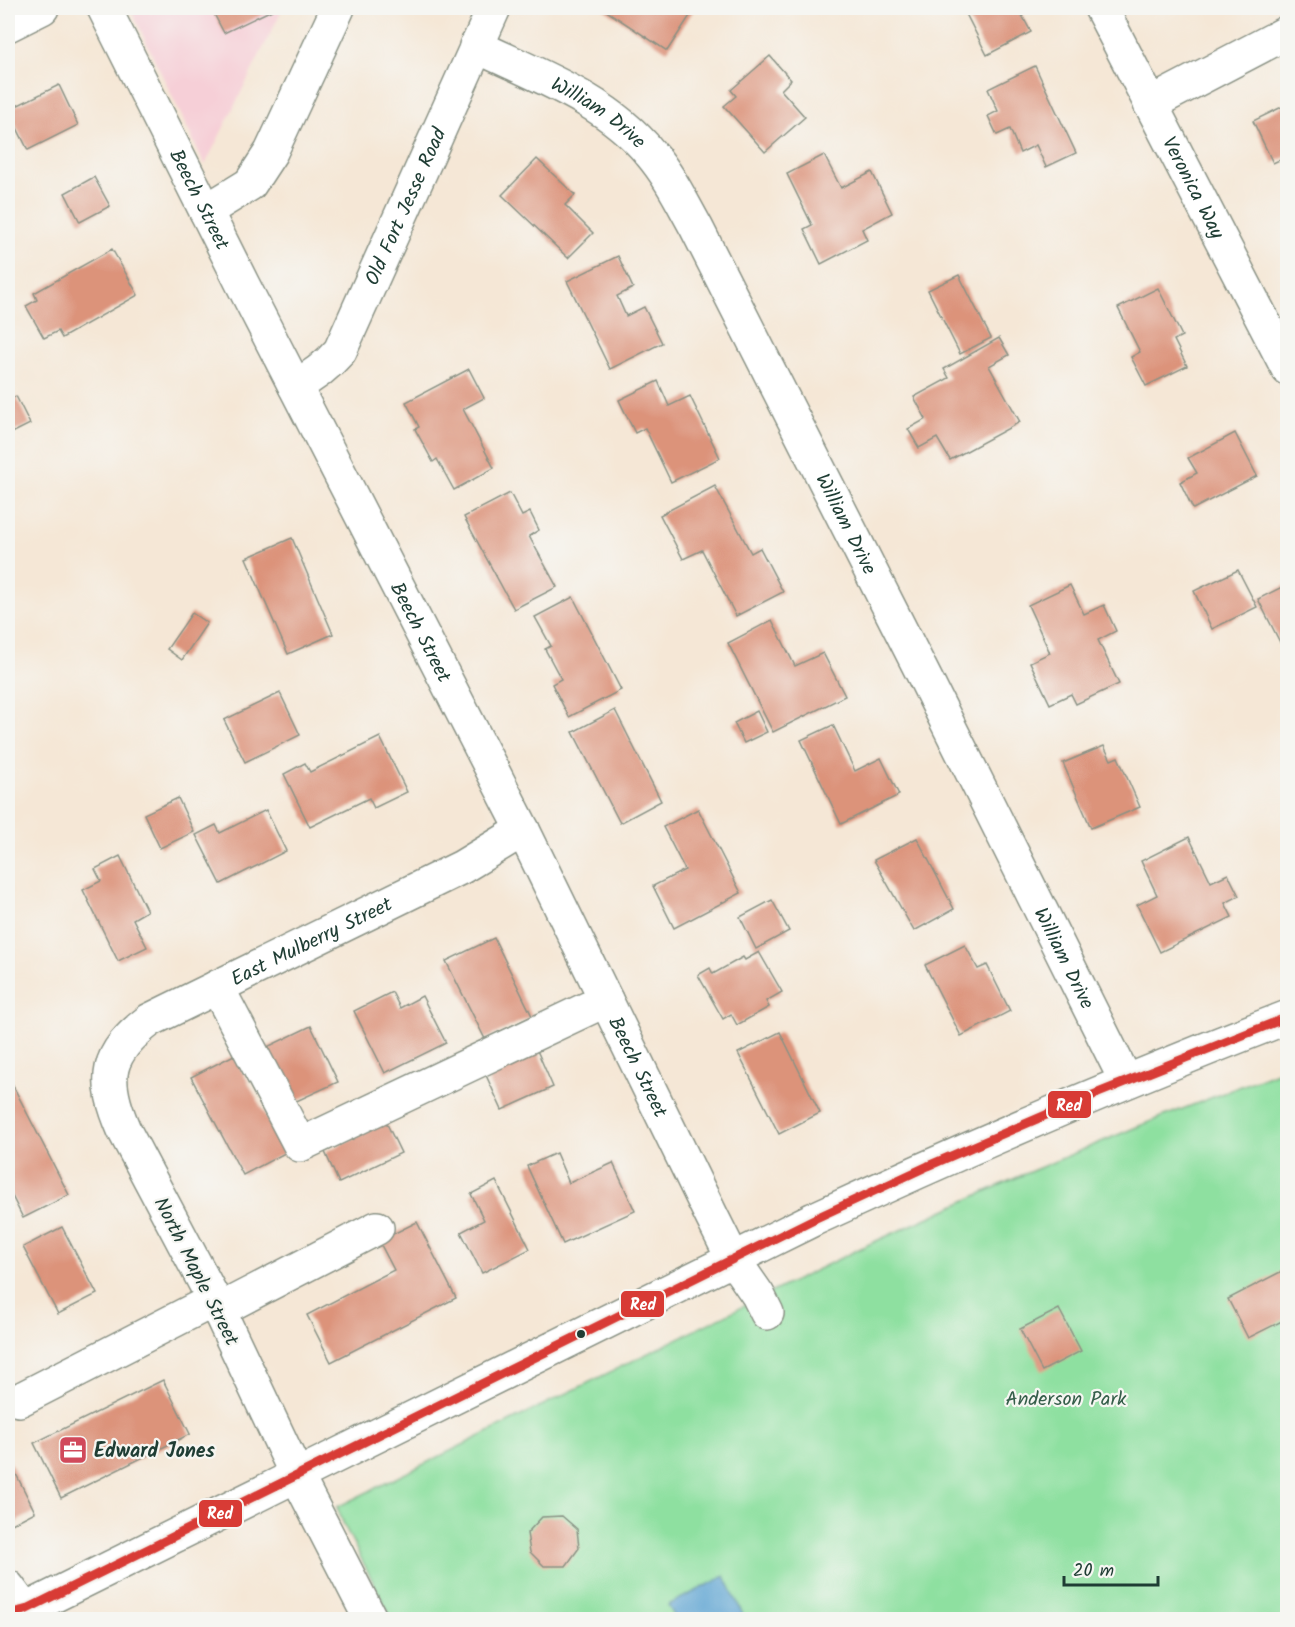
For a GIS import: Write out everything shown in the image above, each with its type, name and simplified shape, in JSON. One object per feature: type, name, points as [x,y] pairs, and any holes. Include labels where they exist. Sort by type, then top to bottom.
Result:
[{"type":"street","points":[[8,25],[42,8]]},
{"type":"street","name":"Beech Street","points":[[104,8],[522,830],[733,1259],[758,1295],[767,1313]]},
{"type":"street","points":[[206,211],[250,184],[265,160],[338,8]]},
{"type":"street","name":"Old Fort Jesse Road","points":[[295,386],[329,364],[340,351],[494,8]]},
{"type":"street","name":"Veronica Way","points":[[1101,8],[1287,369]]},
{"type":"street","points":[[1150,104],[1287,32]]},
{"type":"street","name":"William Drive","points":[[476,46],[572,92],[601,110],[625,128],[650,152],[665,173],[696,227],[916,659],[1126,1081]]},
{"type":"street","name":"East Mulberry Street","points":[[113,1064],[119,1049],[133,1033],[150,1020],[462,867],[522,830]]},
{"type":"street","points":[[217,987],[300,1145],[606,1000]]},
{"type":"street","points":[[14,1608],[297,1476],[733,1259],[928,1166],[1126,1081],[1287,1017]]},
{"type":"street","name":"North Maple Street","points":[[113,1064],[110,1070],[114,1108],[216,1305],[364,1616]]},
{"type":"street","points":[[19,1400],[377,1228]]},
{"type":"shaded area","points":[[130,8],[283,8],[205,165]]},
{"type":"green space","name":"Anderson Park","points":[[1287,1068],[1287,1619],[392,1619],[337,1507],[865,1246],[1020,1176]]},
{"type":"water","points":[[725,1576],[745,1619],[676,1619],[668,1605]]},
{"type":"building","points":[[211,8],[276,8],[224,33]]},
{"type":"building","points":[[602,8],[695,8],[667,51]]},
{"type":"building","points":[[963,8],[1018,8],[1031,32],[987,55]]},
{"type":"building","points":[[770,56],[791,80],[781,90],[805,117],[765,152],[724,106],[736,96],[731,90]]},
{"type":"building","points":[[1035,66],[1076,153],[1046,167],[1036,145],[1020,153],[1010,129],[997,135],[988,116],[998,111],[988,89]]},
{"type":"building","points":[[59,85],[78,125],[28,150],[8,110]]},
{"type":"building","points":[[1288,104],[1288,156],[1273,163],[1253,121]]},
{"type":"building","points":[[824,155],[841,188],[872,172],[892,213],[862,229],[867,240],[821,264],[804,229],[812,225],[787,174]]},
{"type":"building","points":[[537,159],[575,195],[565,205],[593,233],[568,258],[502,195]]},
{"type":"building","points":[[94,177],[110,206],[80,222],[65,193]]},
{"type":"building","points":[[112,249],[138,295],[62,338],[58,331],[44,338],[26,306],[37,300],[34,293]]},
{"type":"building","points":[[618,256],[633,288],[617,296],[626,316],[644,307],[662,343],[610,369],[567,281]]},
{"type":"building","points":[[959,275],[991,338],[960,354],[928,290]]},
{"type":"building","points":[[1158,288],[1182,336],[1174,340],[1187,366],[1146,386],[1131,357],[1140,352],[1118,308]]},
{"type":"building","points":[[999,338],[1009,355],[989,366],[1020,422],[950,460],[937,438],[919,448],[908,429],[926,419],[914,397],[949,378],[944,369]]},
{"type":"building","points":[[469,369],[484,398],[463,409],[494,468],[454,490],[437,459],[433,462],[415,429],[419,427],[406,402]]},
{"type":"building","points":[[658,381],[669,406],[690,396],[720,458],[671,482],[645,428],[635,433],[619,400]]},
{"type":"building","points":[[16,396],[30,424],[8,435],[8,401]]},
{"type":"building","points":[[1235,433],[1257,476],[1193,509],[1180,482],[1197,473],[1188,458]]},
{"type":"building","points":[[715,486],[751,553],[760,548],[783,592],[736,616],[702,550],[683,559],[660,515]]},
{"type":"building","points":[[510,493],[522,516],[530,512],[539,530],[529,536],[557,587],[514,609],[464,517]]},
{"type":"building","points":[[292,538],[333,634],[288,654],[246,558]]},
{"type":"building","points":[[1238,570],[1257,607],[1212,629],[1194,591]]},
{"type":"building","points":[[1288,584],[1288,658],[1258,599]]},
{"type":"building","points":[[1070,585],[1084,614],[1104,605],[1116,631],[1098,640],[1119,684],[1076,704],[1071,694],[1050,704],[1030,662],[1050,653],[1028,605]]},
{"type":"building","points":[[573,597],[621,690],[569,717],[552,684],[561,679],[545,649],[551,646],[535,617]]},
{"type":"building","points":[[192,613],[207,623],[182,660],[167,649]]},
{"type":"building","points":[[772,620],[795,666],[823,653],[845,696],[773,732],[728,643]]},
{"type":"building","points":[[280,693],[300,735],[245,762],[224,720]]},
{"type":"building","points":[[615,710],[661,801],[620,823],[573,732]]},
{"type":"building","points":[[757,711],[767,732],[744,743],[734,723]]},
{"type":"building","points":[[833,725],[855,771],[881,758],[899,795],[841,824],[801,740]]},
{"type":"building","points":[[380,737],[407,792],[374,808],[369,798],[310,827],[284,774],[305,763],[310,772]]},
{"type":"building","points":[[1104,746],[1111,760],[1118,757],[1140,807],[1091,828],[1063,763]]},
{"type":"building","points":[[178,798],[194,832],[160,848],[144,814]]},
{"type":"building","points":[[698,809],[741,893],[674,928],[653,886],[685,870],[663,827]]},
{"type":"building","points":[[266,810],[286,851],[221,884],[196,835],[216,825],[220,833]]},
{"type":"building","points":[[1189,837],[1211,882],[1228,874],[1239,896],[1225,903],[1232,917],[1160,952],[1137,905],[1157,895],[1141,861]]},
{"type":"building","points":[[917,838],[954,909],[914,931],[874,860]]},
{"type":"building","points":[[120,856],[147,911],[133,919],[147,947],[118,961],[83,890],[101,881],[95,869]]},
{"type":"building","points":[[772,900],[789,931],[756,949],[740,917]]},
{"type":"building","points":[[494,938],[532,1016],[485,1039],[446,961]]},
{"type":"building","points":[[965,945],[978,969],[987,965],[1010,1011],[961,1036],[925,965]]},
{"type":"building","points":[[759,952],[782,992],[766,1001],[769,1007],[737,1025],[731,1014],[723,1019],[698,975],[710,968],[713,974],[743,957],[745,960]]},
{"type":"building","points":[[392,992],[400,1008],[422,996],[446,1043],[385,1073],[354,1011]]},
{"type":"building","points":[[311,1026],[338,1082],[290,1104],[263,1049]]},
{"type":"building","points":[[780,1032],[820,1113],[779,1134],[738,1053]]},
{"type":"building","points":[[536,1048],[553,1087],[502,1110],[484,1071]]},
{"type":"building","points":[[234,1055],[285,1153],[243,1175],[191,1077]]},
{"type":"building","points":[[8,1076],[69,1195],[23,1218],[8,1188]]},
{"type":"building","points":[[386,1122],[401,1153],[339,1183],[325,1152]]},
{"type":"building","points":[[556,1153],[569,1183],[613,1163],[635,1211],[563,1244],[527,1166]]},
{"type":"building","points":[[496,1181],[530,1249],[482,1273],[461,1232],[484,1220],[471,1194]]},
{"type":"building","points":[[417,1222],[456,1298],[331,1362],[307,1315],[394,1270],[379,1241]]},
{"type":"building","points":[[62,1227],[97,1294],[58,1314],[23,1247]]},
{"type":"building","points":[[1288,1268],[1288,1318],[1248,1338],[1228,1299]]},
{"type":"building","points":[[1059,1309],[1081,1351],[1042,1371],[1020,1329]]},
{"type":"building","points":[[163,1380],[190,1434],[61,1498],[34,1443]]},
{"type":"building","points":[[8,1458],[35,1512],[8,1526]]},
{"type":"building","points":[[562,1516],[577,1529],[579,1548],[566,1566],[544,1566],[530,1552],[527,1533],[542,1517]]},
{"type":"transit line","name":"Red","points":[[8,1614],[25,1610],[814,1219],[928,1166],[1083,1099],[1288,1017]]},
{"type":"place","name":"Edward Jones","points":[[73,1450]]}]
